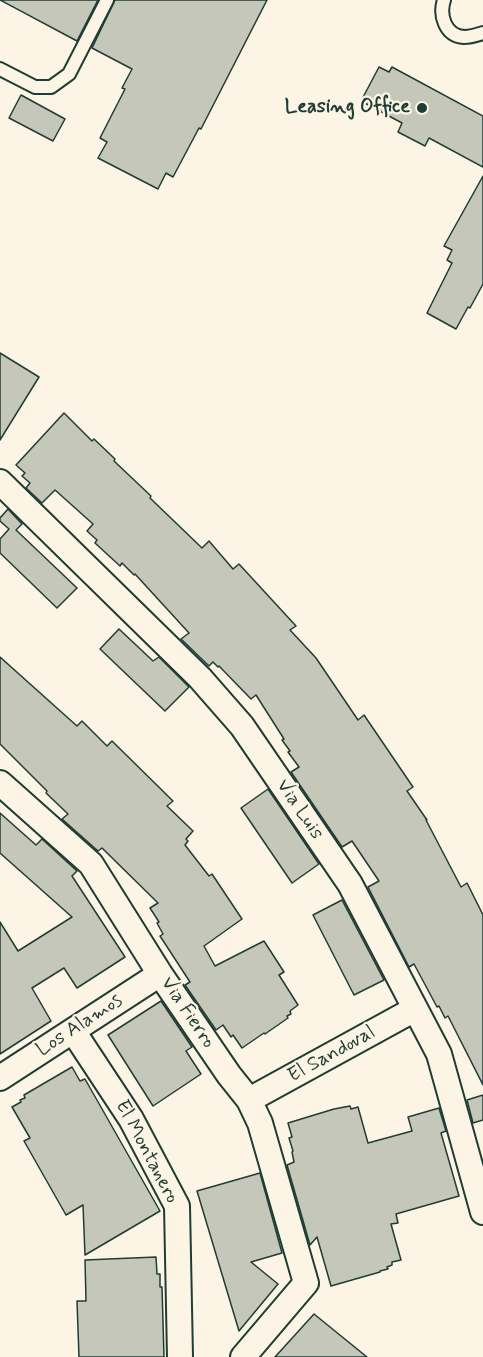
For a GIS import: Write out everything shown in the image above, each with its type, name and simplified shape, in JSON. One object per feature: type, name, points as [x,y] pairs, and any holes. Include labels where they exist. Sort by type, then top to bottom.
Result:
[{"type":"street","name":"Via Luis","points":[[0,482],[200,678],[242,726],[350,884],[439,1054],[483,1212]]},
{"type":"street","name":"Via Fierro","points":[[0,783],[92,864],[160,974],[229,1076],[249,1100],[260,1123],[306,1283],[243,1357]]},
{"type":"street","name":"Los Alamos","points":[[0,1078],[160,974]]},
{"type":"street","name":"El Sandoval","points":[[249,1100],[416,1009]]},
{"type":"street","name":"El Montanero","points":[[73,1031],[131,1119],[177,1206],[180,1357]]},
{"type":"lane","points":[[0,69],[35,87],[51,87],[69,74],[107,0]]},
{"type":"lane","points":[[444,0],[441,9],[443,20],[450,32],[462,37],[483,33]]},
{"type":"building","points":[[0,0],[98,0],[77,41]]},
{"type":"building","points":[[115,0],[267,0],[201,129],[199,128],[173,177],[166,173],[158,189],[98,158],[107,142],[100,138],[125,89],[122,88],[132,69],[92,48]]},
{"type":"building","name":"Leasing Office","points":[[379,67],[389,72],[392,67],[483,116],[483,167],[429,138],[425,146],[398,132],[402,123],[361,101]]},
{"type":"building","points":[[21,95],[65,119],[53,141],[9,118]]},
{"type":"building","points":[[483,176],[483,284],[456,329],[427,313],[452,263],[447,260],[452,250],[444,246]]},
{"type":"building","points":[[0,353],[39,377],[0,440]]},
{"type":"building","points":[[64,413],[92,441],[94,439],[115,459],[114,461],[151,496],[150,498],[202,548],[209,541],[233,569],[239,564],[296,626],[290,630],[316,658],[358,720],[364,715],[413,787],[407,791],[427,820],[461,887],[467,883],[483,915],[483,1085],[448,1016],[445,1018],[439,1006],[437,1007],[414,964],[409,967],[368,887],[379,881],[352,841],[342,847],[291,772],[299,767],[256,695],[251,699],[219,666],[213,662],[209,666],[181,639],[189,633],[135,574],[122,563],[120,566],[95,543],[97,540],[87,531],[93,524],[55,490],[42,503],[26,488],[30,483],[22,476],[25,473],[16,465]]},
{"type":"building","points":[[8,509],[22,524],[16,530],[77,588],[57,608],[0,553],[0,539],[9,529],[0,521],[0,518]]},
{"type":"building","points":[[119,629],[153,661],[159,657],[189,687],[165,711],[100,649]]},
{"type":"building","points":[[0,657],[77,726],[82,721],[107,746],[112,741],[173,801],[167,806],[193,831],[186,839],[188,841],[185,845],[209,876],[212,874],[242,919],[204,946],[215,966],[264,941],[284,972],[279,975],[298,1005],[290,1011],[288,1018],[242,1048],[223,1025],[216,1030],[185,985],[190,982],[160,936],[163,934],[157,923],[159,922],[150,908],[158,903],[102,848],[98,851],[62,819],[68,814],[0,744]]},
{"type":"building","points":[[268,789],[319,864],[292,883],[241,808]]},
{"type":"building","points":[[0,813],[36,845],[42,839],[77,871],[72,876],[125,957],[77,988],[64,968],[32,988],[51,1021],[0,1054],[0,922],[18,951],[72,917],[0,853]]},
{"type":"building","points":[[342,900],[384,980],[354,995],[313,915]]},
{"type":"building","points":[[161,1001],[192,1047],[186,1051],[201,1074],[153,1106],[108,1035]]},
{"type":"building","points":[[72,1067],[80,1081],[85,1079],[160,1211],[85,1255],[83,1205],[66,1215],[24,1141],[30,1138],[12,1107],[25,1098],[24,1095]]},
{"type":"building","points":[[483,1095],[483,1120],[473,1123],[467,1100]]},
{"type":"building","points":[[350,1106],[351,1109],[358,1107],[368,1143],[412,1131],[408,1117],[439,1108],[446,1131],[441,1133],[459,1196],[396,1214],[398,1223],[391,1224],[401,1260],[392,1262],[392,1265],[387,1267],[388,1269],[380,1272],[331,1286],[317,1237],[310,1245],[287,1165],[294,1162],[289,1138],[292,1137],[288,1123]]},
{"type":"building","points":[[260,1173],[282,1253],[251,1262],[278,1284],[239,1331],[197,1191]]},
{"type":"building","points":[[156,1257],[157,1274],[160,1274],[160,1287],[162,1287],[164,1357],[79,1357],[77,1301],[86,1301],[85,1260]]},
{"type":"building","points":[[314,1314],[367,1357],[275,1357]]},
{"type":"place","name":"Leasing Office","points":[[422,108]]}]
